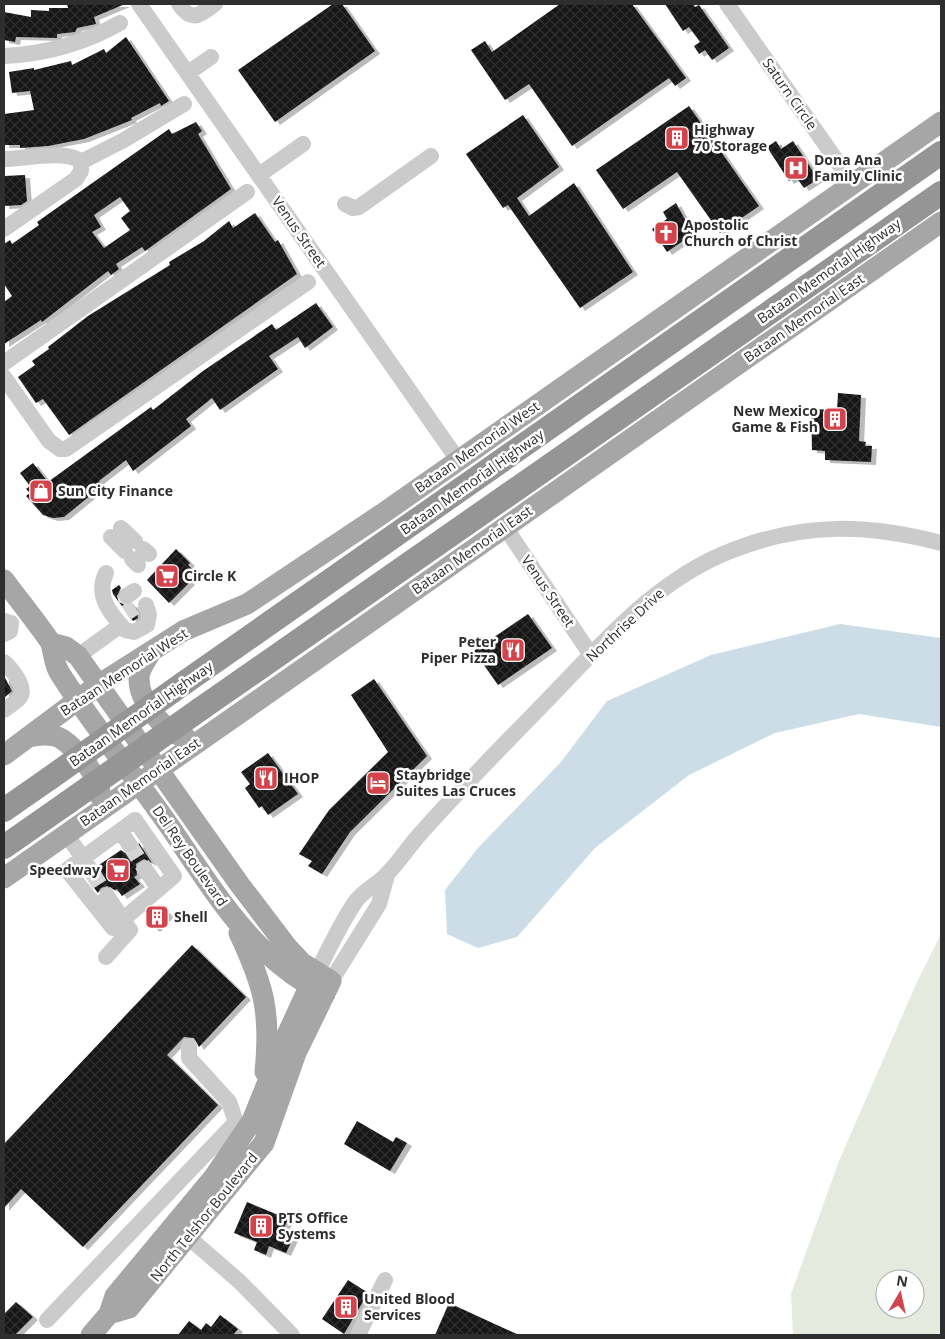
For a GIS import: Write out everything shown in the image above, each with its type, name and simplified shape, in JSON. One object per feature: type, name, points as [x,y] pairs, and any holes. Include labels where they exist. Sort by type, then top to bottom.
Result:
[{"type":"highway","name":"Bataan Memorial Highway","points":[[4,810],[937,155]]},
{"type":"highway","name":"Bataan Memorial Highway","points":[[4,847],[941,193]]},
{"type":"main road","name":"Bataan Memorial West","points":[[4,755],[98,685],[150,654],[183,631],[247,604],[458,460],[941,122]]},
{"type":"main road","name":"Bataan Memorial East","points":[[4,878],[941,222]]},
{"type":"main road","name":"Del Rey Boulevard","points":[[4,580],[11,623],[51,643],[66,647],[78,656],[240,885],[288,948],[321,983]]},
{"type":"main road","name":"Del Rey Boulevard","points":[[51,643],[55,664],[78,700],[140,783],[232,916],[268,956],[295,978],[321,983]]},
{"type":"main road","points":[[150,654],[140,669],[139,680],[144,699],[166,728],[181,737],[191,740],[202,739]]},
{"type":"main road","points":[[28,737],[55,736],[74,749],[99,785],[100,800],[93,815]]},
{"type":"main road","points":[[218,897],[240,885]]},
{"type":"main road","points":[[232,916],[258,972],[266,1006],[268,1038],[265,1072],[252,1121]]},
{"type":"main road","name":"North Telshor Boulevard","points":[[181,1231],[214,1177],[252,1121],[321,983]]},
{"type":"main road","name":"North Telshor Boulevard","points":[[91,1335],[109,1314],[115,1296],[181,1231],[264,1143],[321,983]]},
{"type":"street","name":"Venus Street","points":[[139,4],[458,460]]},
{"type":"street","points":[[179,4],[186,14],[191,16],[200,14],[215,4]]},
{"type":"street","name":"Saturn Circle","points":[[727,4],[853,184]]},
{"type":"street","points":[[4,56],[67,48],[90,39],[120,23]]},
{"type":"street","points":[[188,73],[211,57]]},
{"type":"street","points":[[81,162],[132,136],[184,104]]},
{"type":"street","points":[[260,175],[303,144]]},
{"type":"street","points":[[4,159],[63,155],[73,156],[81,162]]},
{"type":"street","points":[[345,204],[352,208],[360,207],[431,156]]},
{"type":"street","points":[[4,229],[76,179],[81,172],[81,162]]},
{"type":"street","points":[[4,363],[247,192]]},
{"type":"street","points":[[4,377],[49,441],[60,449],[66,449],[308,282]]},
{"type":"street","name":"Venus Street","points":[[505,527],[591,655]]},
{"type":"street","name":"Northrise Drive","points":[[321,983],[357,899],[387,875],[421,833],[591,655],[658,591],[694,568],[732,550],[762,540],[816,530],[875,529],[941,543]]},
{"type":"street","points":[[116,532],[137,553]]},
{"type":"street","points":[[78,656],[128,607],[101,593],[106,573]]},
{"type":"street","points":[[4,662],[19,683],[22,692],[19,699],[4,710]]},
{"type":"street","points":[[135,820],[158,850],[174,876],[113,928],[67,870],[87,864],[124,838],[135,820]]},
{"type":"street","points":[[66,834],[87,864]]},
{"type":"street","points":[[158,850],[176,836]]},
{"type":"street","points":[[145,869],[159,889]]},
{"type":"street","points":[[106,957],[130,930],[107,896]]},
{"type":"street","points":[[47,1320],[236,1122],[229,1102],[189,1058],[189,1046]]},
{"type":"street","points":[[181,1231],[240,1282],[292,1335]]},
{"type":"street","points":[[358,1335],[385,1280]]},
{"type":"shaded area","points":[[941,934],[941,1335],[793,1335],[791,1294],[839,1161],[917,982]]},
{"type":"water","points":[[840,624],[941,638],[941,727],[859,714],[775,733],[689,775],[595,848],[517,937],[478,948],[447,934],[445,890],[478,848],[561,762],[607,701],[711,655]]},
{"type":"building","points":[[67,4],[125,4],[94,17],[96,24],[77,28],[75,32],[57,34],[57,38],[16,37],[15,42],[4,40],[4,12],[31,17],[31,10],[49,11],[49,8],[68,8]]},
{"type":"building","points":[[333,4],[342,4],[375,51],[275,122],[238,70]]},
{"type":"building","points":[[560,4],[632,4],[686,78],[675,86],[669,78],[572,146],[529,84],[505,100],[471,50],[485,41],[492,52]]},
{"type":"building","points":[[665,4],[693,4],[695,7],[699,5],[729,48],[712,60],[705,50],[699,54],[694,46],[700,42],[689,27],[683,31]]},
{"type":"building","points":[[126,37],[169,101],[161,106],[160,103],[131,118],[132,120],[84,139],[48,146],[20,148],[20,145],[4,145],[4,114],[34,110],[30,91],[12,93],[9,72],[34,68],[34,70],[71,61],[72,65],[104,49],[106,53]]},
{"type":"building","name":"Highway 70 Storage","points":[[689,106],[759,206],[720,233],[677,172],[623,209],[596,170]]},
{"type":"building","points":[[523,115],[559,167],[517,198],[529,216],[574,183],[633,272],[580,308],[508,205],[503,208],[466,154]]},
{"type":"building","points":[[196,122],[202,131],[198,134],[231,189],[145,251],[142,247],[116,264],[119,269],[111,275],[108,271],[42,322],[41,320],[4,344],[4,302],[12,296],[4,284],[4,244],[10,240],[12,244],[39,225],[37,222],[169,129],[172,134]],"holes":[[[120,197],[130,211],[121,218],[130,230],[104,248],[92,232],[101,227],[94,215]]]},
{"type":"building","name":"Dona Ana Family Clinic","points":[[776,141],[781,149],[793,141],[818,179],[804,188],[796,177],[789,181],[767,147]]},
{"type":"building","points":[[25,175],[27,201],[21,205],[4,206],[4,176]]},
{"type":"building","points":[[676,203],[693,234],[667,252],[652,229],[667,219],[663,212]]},
{"type":"building","points":[[255,213],[275,242],[278,240],[297,274],[69,435],[43,399],[36,403],[18,377],[35,365],[32,361],[49,349],[48,347],[88,316],[170,265],[169,262],[204,241],[229,221],[233,228]]},
{"type":"building","points":[[316,303],[333,327],[305,348],[298,337],[269,356],[278,369],[220,410],[212,398],[186,419],[191,426],[133,471],[126,460],[99,481],[102,486],[64,517],[53,518],[43,515],[26,496],[30,493],[26,489],[30,486],[20,473],[33,463],[48,482],[151,407],[153,410],[203,371],[272,324],[276,330]]},
{"type":"building","name":"New Mexico Game & Fish","points":[[838,393],[861,395],[859,441],[866,442],[865,446],[872,446],[871,462],[825,460],[825,451],[812,450],[811,409],[837,410]]},
{"type":"building","name":"Circle K","points":[[176,549],[190,563],[188,565],[192,569],[184,576],[190,582],[169,603],[147,580]]},
{"type":"building","points":[[119,585],[121,588],[117,596],[119,602],[127,606],[133,604],[137,610],[138,618],[133,621],[113,594],[112,590]]},
{"type":"building","name":"Peter Piper Pizza","points":[[528,614],[552,648],[498,685],[474,651]]},
{"type":"building","points":[[4,676],[12,691],[4,698]]},
{"type":"building","name":"Staybridge Suites Las Cruces","points":[[374,679],[427,756],[350,832],[322,874],[308,866],[312,861],[299,854],[329,810],[388,752],[351,695]]},
{"type":"building","name":"IHOP","points":[[268,753],[298,794],[268,815],[262,806],[259,808],[245,788],[250,784],[241,772]]},
{"type":"building","name":"Speedway","points":[[139,843],[152,863],[144,859],[136,864],[137,875],[134,877],[140,884],[122,896],[117,889],[115,890],[107,886],[101,888],[98,893],[88,880],[96,880],[100,876],[99,865],[121,850],[125,853],[134,852]]},
{"type":"building","name":"Shell","points":[[159,905],[169,914],[155,929],[145,920]]},
{"type":"building","points":[[192,945],[246,997],[199,1047],[194,1038],[184,1037],[167,1055],[218,1105],[83,1247],[21,1189],[4,1208],[4,1144]]},
{"type":"building","points":[[357,1121],[393,1142],[396,1137],[407,1143],[390,1171],[344,1144]]},
{"type":"building","name":"PTS Office Systems","points":[[247,1202],[288,1219],[282,1233],[293,1238],[286,1253],[269,1246],[266,1255],[254,1250],[257,1242],[234,1233]]},
{"type":"building","name":"United Blood Services","points":[[348,1280],[368,1293],[344,1334],[322,1319]]},
{"type":"building","points":[[16,1302],[33,1317],[15,1335],[4,1335],[4,1314]]},
{"type":"building","points":[[449,1303],[519,1335],[435,1335]]},
{"type":"building","points":[[220,1315],[238,1329],[233,1335],[178,1335],[189,1321],[201,1330],[206,1323],[211,1327]]},
{"type":"tunnel","points":[[126,613],[135,607]]},
{"type":"tunnel","points":[[129,844],[145,869]]},
{"type":"tunnel","points":[[91,871],[107,896]]},
{"type":"place","name":"Highway 70 Storage","points":[[677,138]]},
{"type":"place","name":"Dona Ana Family Clinic","points":[[796,168]]},
{"type":"place","name":"Apostolic Church of Christ","points":[[666,233]]},
{"type":"place","name":"New Mexico Game & Fish","points":[[835,419]]},
{"type":"place","name":"Sun City Finance","points":[[41,491]]},
{"type":"place","name":"Circle K","points":[[167,576]]},
{"type":"place","name":"Peter Piper Pizza","points":[[513,650]]},
{"type":"place","name":"IHOP","points":[[266,778]]},
{"type":"place","name":"Staybridge Suites Las Cruces","points":[[378,783]]},
{"type":"place","name":"Speedway","points":[[118,870]]},
{"type":"place","name":"Shell","points":[[157,917]]},
{"type":"place","name":"PTS Office Systems","points":[[261,1226]]},
{"type":"place","name":"United Blood Services","points":[[346,1307]]}]
